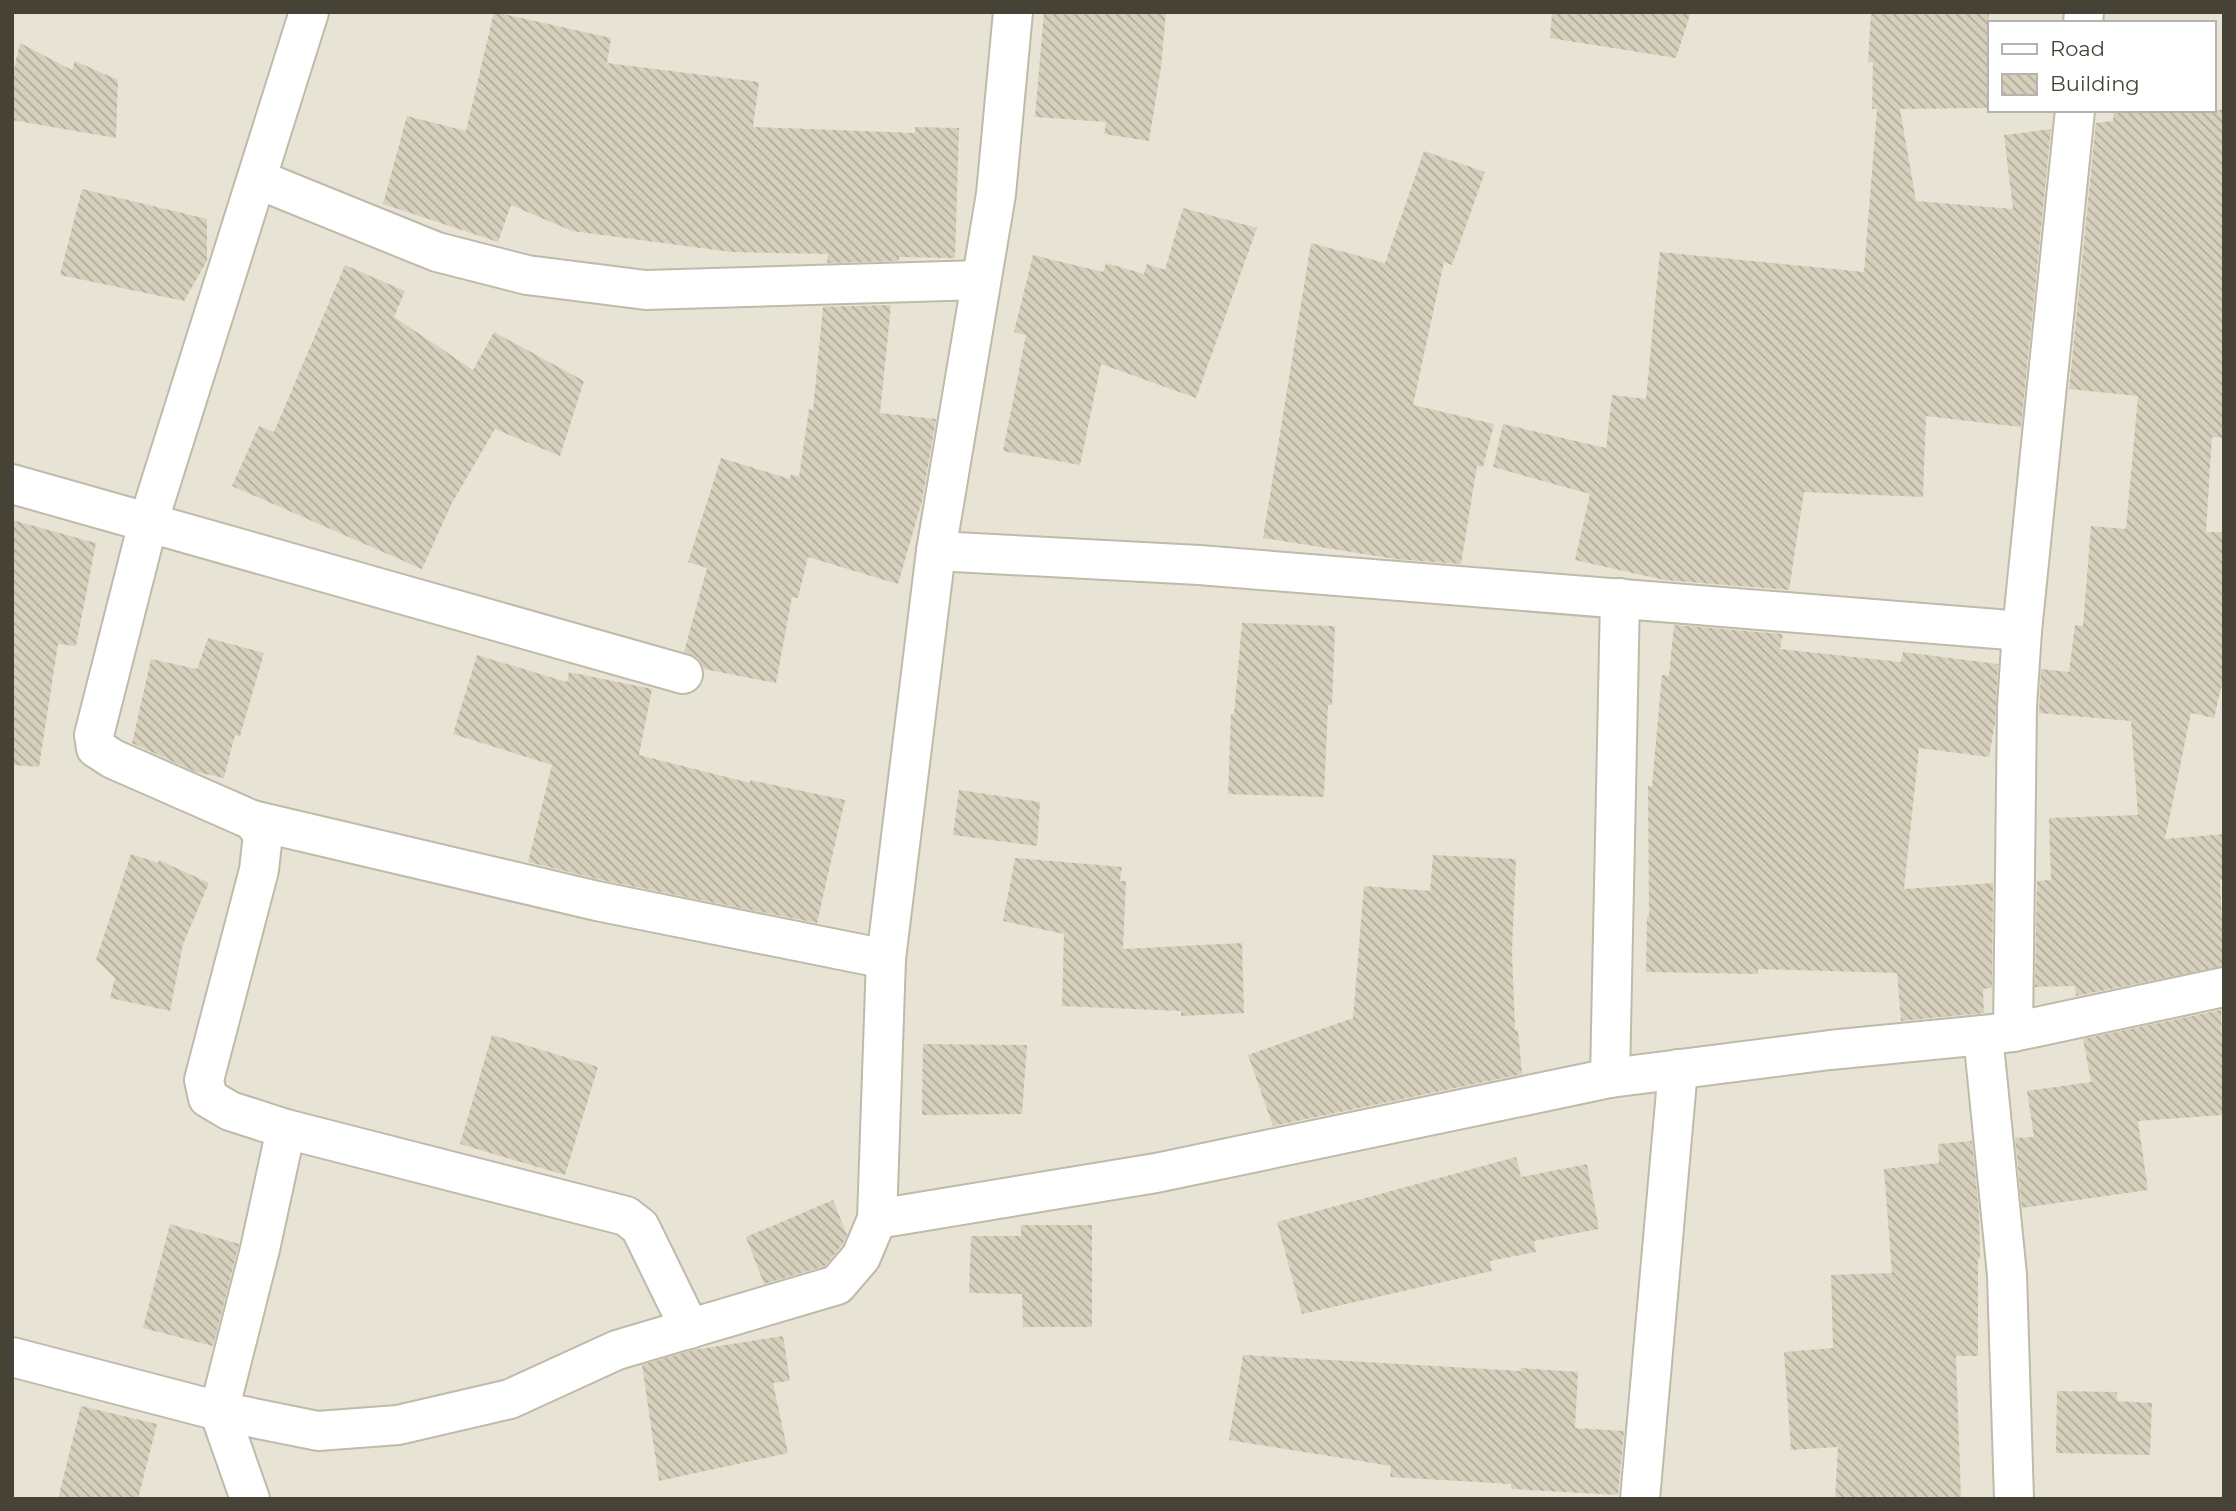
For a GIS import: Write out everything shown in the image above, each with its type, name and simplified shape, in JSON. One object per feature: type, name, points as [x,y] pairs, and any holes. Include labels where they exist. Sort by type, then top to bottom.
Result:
[{"type":"street","points":[[309,12],[148,523],[94,735],[96,748],[252,820],[597,901],[886,960]]},
{"type":"street","points":[[15,1367],[318,1431],[398,1425],[510,1399],[617,1350],[837,1285],[861,1257],[877,1219],[886,960],[936,551],[996,194],[1013,12]]},
{"type":"street","points":[[2014,1499],[1998,1034],[2022,631],[2074,112]]},
{"type":"street","points":[[257,179],[437,252],[527,275],[646,290],[981,280]]},
{"type":"street","points":[[12,484],[683,674]]},
{"type":"street","points":[[936,551],[1199,565],[2022,631]]},
{"type":"street","points":[[1610,1078],[1620,598]]},
{"type":"street","points":[[252,820],[263,834],[259,870],[204,1080],[208,1098],[230,1111],[286,1129],[626,1216],[640,1227],[690,1329]]},
{"type":"street","points":[[877,1219],[1156,1173],[1610,1078],[1830,1050],[1998,1034],[2224,987]]},
{"type":"street","points":[[1640,1499],[1678,1069]]},
{"type":"street","points":[[250,1499],[219,1411],[260,1249],[286,1129]]},
{"type":"shaded area","points":[[12,12],[2224,12],[2224,1499],[12,1499]]},
{"type":"building","points":[[494,12],[611,38],[607,63],[759,82],[753,127],[915,133],[915,127],[959,128],[955,258],[899,257],[899,261],[827,263],[828,254],[731,252],[572,231],[511,205],[498,242],[383,204],[407,116],[466,131]]},
{"type":"building","points":[[1044,12],[1166,12],[1161,67],[1149,141],[1104,134],[1106,122],[1035,117]]},
{"type":"building","points":[[1552,12],[1691,12],[1676,58],[1550,38]]},
{"type":"building","points":[[1871,12],[1989,12],[1988,108],[1900,109],[1916,201],[2013,209],[2004,135],[2051,129],[2021,427],[1926,416],[1923,497],[1804,492],[1789,590],[1664,580],[1575,560],[1590,494],[1493,467],[1503,424],[1606,448],[1612,395],[1646,399],[1660,252],[1864,272],[1877,109],[1872,109],[1873,62],[1868,62]]},
{"type":"building","points":[[20,43],[72,70],[75,61],[118,80],[116,138],[12,120],[12,78]]},
{"type":"building","points":[[2224,110],[2224,438],[2212,437],[2206,532],[2224,532],[2224,676],[2214,718],[2191,713],[2165,839],[2224,834],[2224,880],[2220,880],[2224,966],[2076,996],[2075,986],[2035,987],[2037,881],[2051,880],[2049,818],[2138,815],[2131,721],[2039,713],[2041,669],[2069,672],[2075,625],[2083,626],[2091,526],[2126,529],[2138,396],[2069,389],[2096,123],[2113,121],[2114,112]]},
{"type":"building","points":[[1424,151],[1485,172],[1452,265],[1444,262],[1413,405],[1494,424],[1483,467],[1477,466],[1461,564],[1395,559],[1263,538],[1311,243],[1385,263]]},
{"type":"building","points":[[82,189],[207,219],[207,261],[184,301],[60,275]]},
{"type":"building","points":[[1183,208],[1257,228],[1196,398],[1101,364],[1080,465],[1003,451],[1026,335],[1014,332],[1033,255],[1103,272],[1106,263],[1144,274],[1147,264],[1165,270]]},
{"type":"building","points":[[345,265],[405,291],[394,317],[473,370],[494,332],[584,381],[560,456],[495,429],[452,503],[422,569],[232,486],[259,426],[274,432]]},
{"type":"building","points":[[891,305],[880,413],[936,419],[922,501],[898,584],[808,557],[798,598],[792,597],[776,683],[704,669],[698,658],[684,652],[707,568],[688,562],[721,458],[790,479],[791,474],[799,477],[809,409],[813,410],[823,307]]},
{"type":"building","points":[[12,520],[96,543],[76,646],[58,644],[39,767],[12,765]]},
{"type":"building","points":[[1242,623],[1335,626],[1324,797],[1228,794],[1231,714],[1234,714]]},
{"type":"building","points":[[1674,625],[1783,634],[1780,649],[1901,662],[1903,652],[1998,664],[1995,723],[1989,757],[1919,748],[1904,889],[1993,883],[1992,988],[1983,989],[1984,1013],[1901,1021],[1897,973],[1758,969],[1758,974],[1646,972],[1649,917],[1648,786],[1652,786],[1662,675],[1669,676]]},
{"type":"building","points":[[208,638],[264,653],[240,736],[235,735],[224,778],[196,772],[132,743],[151,659],[197,669]]},
{"type":"building","points":[[477,655],[567,682],[569,672],[652,689],[639,755],[750,783],[750,780],[845,800],[817,923],[602,880],[528,862],[552,765],[453,734]]},
{"type":"building","points":[[959,790],[1040,802],[1037,846],[953,835]]},
{"type":"building","points":[[131,854],[158,863],[159,860],[209,883],[183,944],[170,1011],[110,998],[115,978],[96,960]]},
{"type":"building","points":[[1433,855],[1516,859],[1512,951],[1515,1030],[1518,1030],[1522,1074],[1273,1126],[1248,1055],[1353,1018],[1364,886],[1430,891]]},
{"type":"building","points":[[1015,858],[1122,867],[1120,881],[1126,881],[1123,949],[1242,943],[1244,1013],[1181,1016],[1181,1011],[1062,1006],[1064,934],[1003,921]]},
{"type":"building","points":[[2221,1010],[2224,1115],[2138,1121],[2148,1190],[2022,1208],[2015,1138],[2034,1137],[2027,1091],[2091,1082],[2083,1039]]},
{"type":"building","points":[[492,1035],[598,1067],[565,1175],[460,1144]]},
{"type":"building","points":[[923,1044],[1027,1045],[1022,1114],[922,1115]]},
{"type":"building","points":[[1972,1141],[1979,1214],[1978,1356],[1956,1356],[1961,1499],[1835,1499],[1838,1447],[1791,1450],[1784,1352],[1833,1348],[1831,1275],[1892,1273],[1884,1169],[1939,1163],[1938,1144]]},
{"type":"building","points":[[1516,1157],[1521,1177],[1587,1164],[1599,1229],[1534,1241],[1536,1252],[1490,1261],[1492,1271],[1302,1314],[1277,1222]]},
{"type":"building","points":[[833,1200],[847,1235],[825,1266],[764,1284],[746,1237]]},
{"type":"building","points":[[170,1224],[239,1244],[213,1346],[143,1328]]},
{"type":"building","points":[[1021,1225],[1092,1225],[1092,1327],[1023,1327],[1022,1294],[969,1293],[971,1236],[1021,1236]]},
{"type":"building","points":[[783,1336],[790,1381],[773,1383],[788,1453],[659,1481],[642,1365],[693,1350]]},
{"type":"building","points":[[1243,1355],[1578,1372],[1575,1428],[1624,1431],[1618,1495],[1511,1489],[1511,1484],[1390,1477],[1391,1466],[1229,1440]]},
{"type":"building","points":[[2057,1391],[2117,1392],[2117,1401],[2152,1403],[2150,1455],[2056,1453]]},
{"type":"building","points":[[81,1406],[157,1424],[138,1499],[58,1499]]}]
